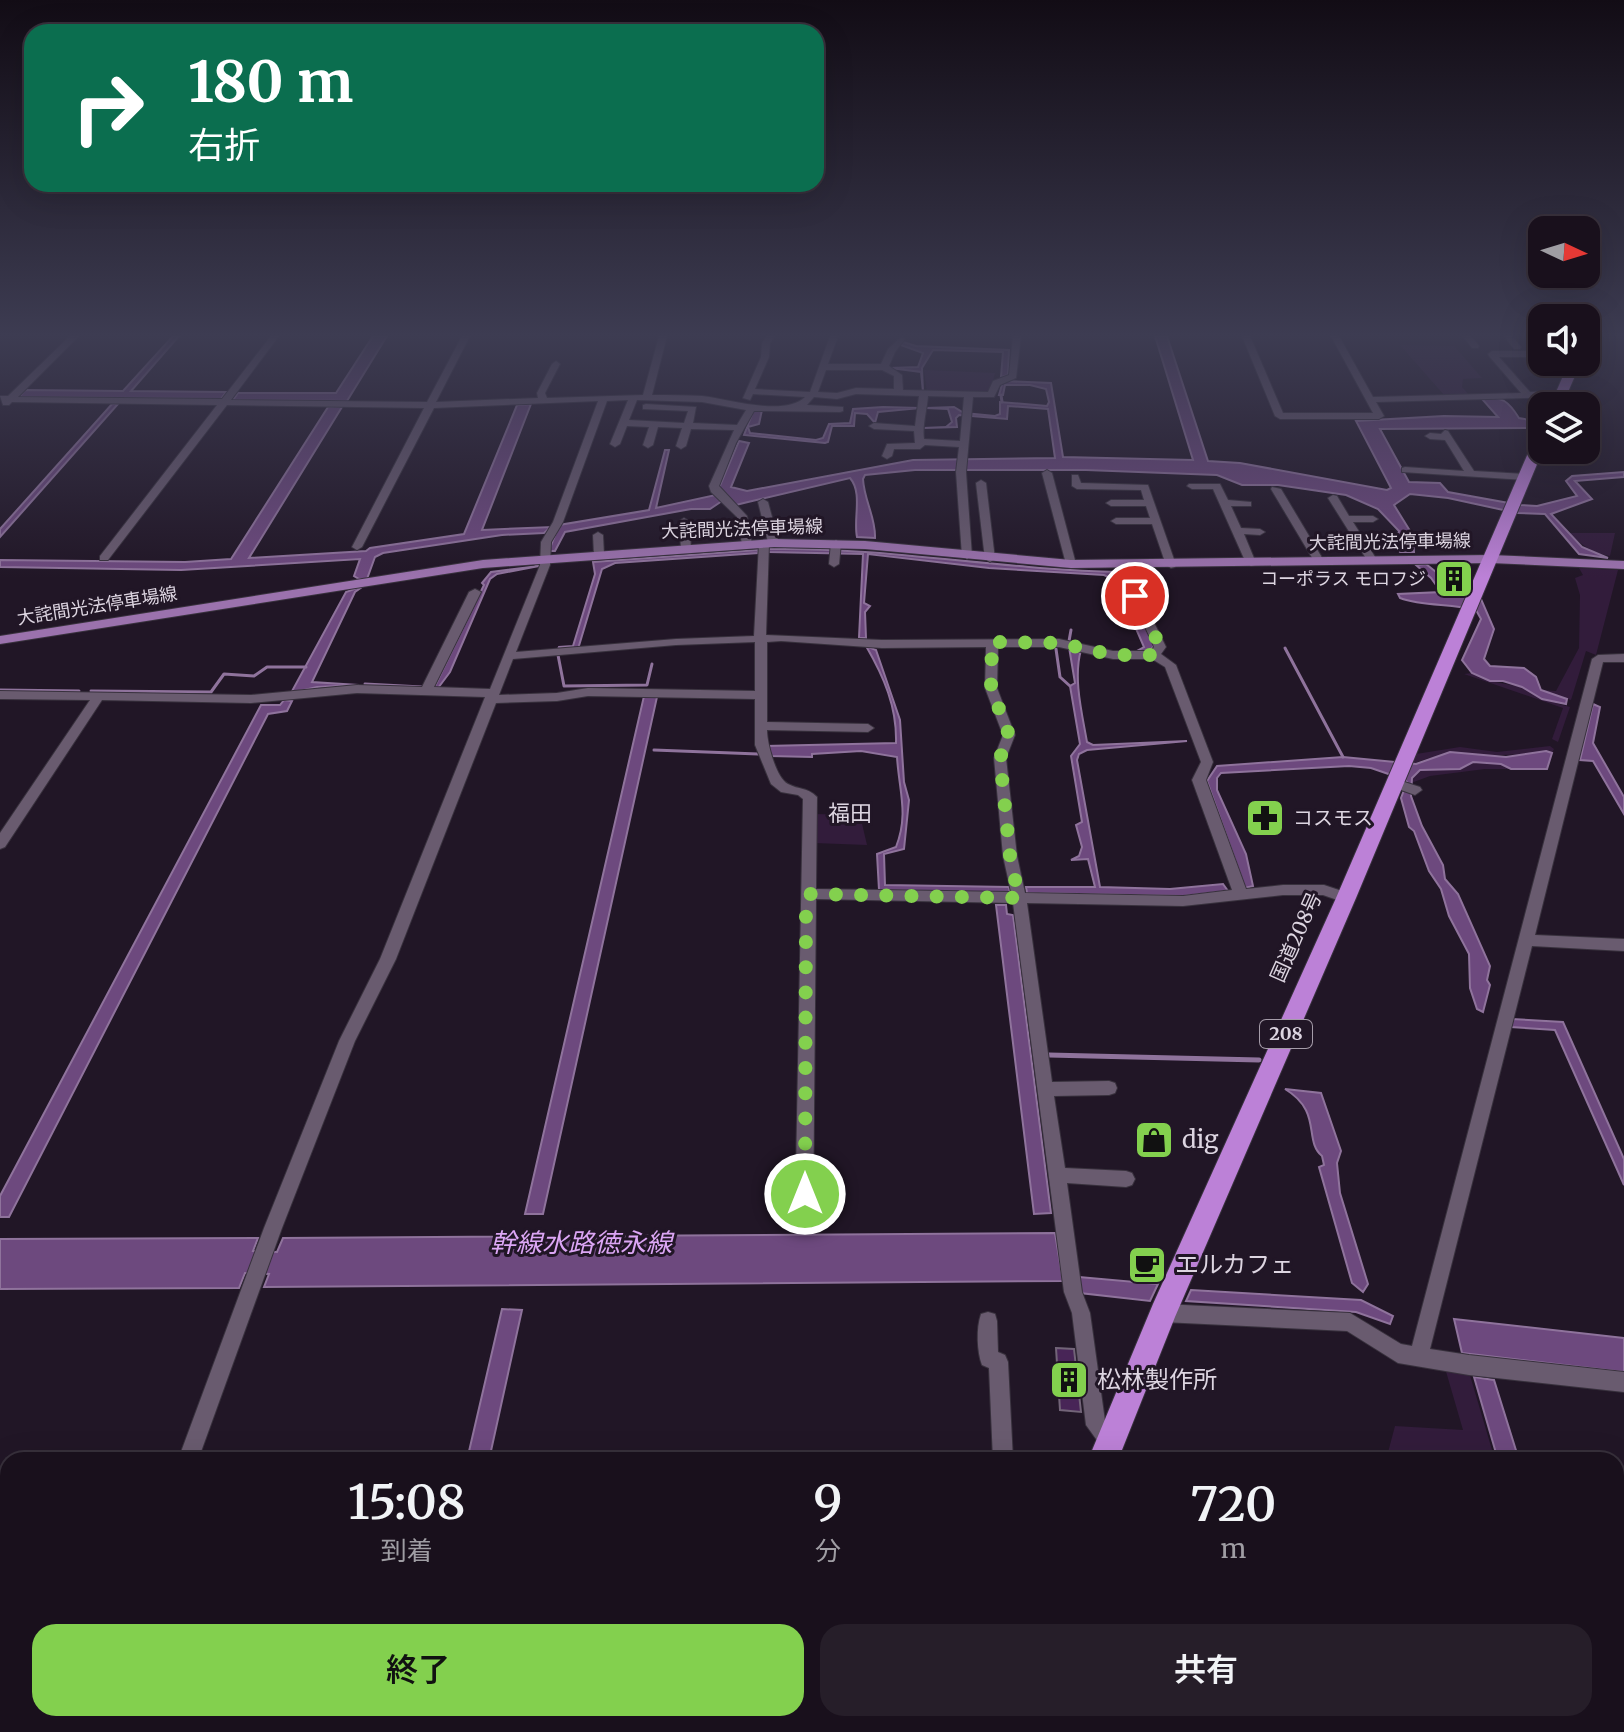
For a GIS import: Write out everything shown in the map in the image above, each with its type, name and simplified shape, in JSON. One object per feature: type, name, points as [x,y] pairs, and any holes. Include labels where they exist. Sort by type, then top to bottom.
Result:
[{"type":"highway","name":"国道208号","points":[[1107,1451],[1163,1313],[1346,898],[1404,786],[1472,602],[1531,464]]},
{"type":"main road","name":"大詫間光法停車場線","points":[[0,640],[359,583],[544,559],[747,544],[769,543],[835,552],[967,556],[1071,564],[1491,559],[1624,565]]},
{"type":"street","points":[[104,558],[213,417]]},
{"type":"street","points":[[357,547],[424,417]]},
{"type":"street","points":[[191,1452],[266,1246],[347,1041],[388,959],[545,565],[554,528],[597,417]]},
{"type":"street","points":[[615,444],[626,417]]},
{"type":"street","points":[[681,446],[690,417]]},
{"type":"street","points":[[745,417],[714,486],[742,516],[747,544]]},
{"type":"street","points":[[887,456],[890,446],[918,448],[922,417]]},
{"type":"street","points":[[967,417],[962,466],[967,556]]},
{"type":"street","points":[[623,423],[741,428]]},
{"type":"street","points":[[648,445],[654,425]]},
{"type":"street","points":[[874,426],[918,429]]},
{"type":"street","points":[[1430,436],[1446,435],[1470,472]]},
{"type":"street","points":[[920,442],[964,444]]},
{"type":"street","points":[[1405,470],[1525,477]]},
{"type":"street","points":[[1047,473],[1071,564]]},
{"type":"street","points":[[1075,477],[1077,486],[1145,487],[1171,565]]},
{"type":"street","points":[[981,483],[990,559]]},
{"type":"street","points":[[1192,486],[1217,486],[1251,563]]},
{"type":"street","points":[[1276,489],[1319,561]]},
{"type":"street","points":[[1333,498],[1372,560]]},
{"type":"street","points":[[763,502],[769,543],[760,638],[761,745],[778,784],[810,797],[809,894],[806,900],[804,1223]]},
{"type":"street","points":[[1111,503],[1151,503]]},
{"type":"street","points":[[1224,503],[1247,504]]},
{"type":"street","points":[[1347,519],[1373,519]]},
{"type":"street","points":[[684,521],[686,548]]},
{"type":"street","points":[[1116,521],[1157,521]]},
{"type":"street","points":[[1237,531],[1260,532]]},
{"type":"street","points":[[598,535],[599,555]]},
{"type":"street","points":[[1121,565],[1160,647],[1155,655]]},
{"type":"street","points":[[426,692],[475,592]]},
{"type":"street","points":[[508,656],[760,638],[882,644],[1059,643],[1113,655],[1155,655],[1170,665],[1207,762],[1199,780],[1241,895]]},
{"type":"street","points":[[992,642],[991,688],[1009,735],[1000,758],[1010,856],[1019,898],[1073,1292],[1081,1313],[1096,1425],[1107,1451]]},
{"type":"street","points":[[1419,1356],[1598,659],[1624,658]]},
{"type":"street","points":[[0,695],[292,696],[357,689],[557,697],[588,692],[761,695]]},
{"type":"street","points":[[0,844],[100,695]]},
{"type":"street","points":[[761,726],[868,728]]},
{"type":"street","points":[[809,894],[1183,901],[1283,890],[1324,890],[1346,898]]},
{"type":"street","points":[[1525,940],[1624,945]]},
{"type":"street","points":[[1046,1089],[1109,1088]]},
{"type":"street","points":[[1058,1175],[1126,1179]]},
{"type":"street","points":[[1163,1313],[1350,1322],[1398,1353],[1469,1365],[1624,1382]]},
{"type":"street","points":[[988,1321],[989,1358],[998,1362],[1003,1452]]},
{"type":"shaded area","points":[[1569,533],[1615,533],[1610,556],[1588,548]]},
{"type":"shaded area","points":[[1579,568],[1618,570],[1596,655],[1586,651],[1571,700],[1541,690],[1556,691],[1579,648],[1580,595],[1575,578],[1583,575]]},
{"type":"shaded area","points":[[1472,673],[1490,681],[1522,687],[1541,699],[1570,707],[1558,742],[1552,739],[1563,708],[1464,674]]},
{"type":"shaded area","points":[[1550,746],[1554,749],[1552,753],[1429,758],[1412,764],[1416,754],[1460,747],[1497,752]]},
{"type":"shaded area","points":[[1473,761],[1501,764],[1511,769],[1430,776],[1411,783],[1412,777],[1420,770],[1460,769]]},
{"type":"shaded area","points":[[813,814],[860,815],[867,845],[814,843]]},
{"type":"shaded area","points":[[1445,1368],[1469,1372],[1493,1452],[1388,1452],[1395,1426],[1463,1430]]},
{"type":"water","points":[[101,417],[107,417],[0,537],[0,529]]},
{"type":"water","points":[[322,417],[336,417],[249,558],[366,551],[464,534],[512,417],[526,417],[482,530],[551,527],[544,533],[502,535],[383,553],[375,557],[367,579],[354,576],[360,559],[181,570],[0,567],[0,560],[185,562],[231,559]]},
{"type":"water","points":[[751,417],[761,417],[759,424],[748,427],[750,433],[816,440],[823,438],[829,424],[850,423],[851,417],[855,417],[854,426],[832,426],[825,443],[744,435]]},
{"type":"water","points":[[950,417],[957,417],[957,427],[923,428],[946,427],[952,422]]},
{"type":"water","points":[[1049,417],[1056,417],[1063,457],[1193,460],[1180,417],[1194,417],[1208,461],[1240,463],[1387,490],[1391,488],[1356,421],[1518,417],[1528,420],[1528,428],[1380,429],[1409,482],[1440,483],[1448,492],[1537,506],[1577,496],[1566,481],[1572,476],[1624,472],[1624,477],[1575,481],[1592,499],[1551,514],[1582,547],[1608,558],[1579,554],[1545,514],[1517,513],[1448,498],[1410,494],[1394,505],[1412,534],[1414,552],[1400,552],[1395,547],[1399,531],[1378,509],[1346,495],[1278,485],[1242,485],[1217,475],[1086,470],[915,470],[865,475],[864,487],[875,538],[857,537],[857,499],[850,478],[736,505],[722,501],[710,509],[691,509],[565,532],[555,551],[549,551],[559,525],[649,510],[665,450],[669,450],[656,508],[716,495],[739,441],[749,443],[731,487],[747,491],[913,460],[1055,458]]},
{"type":"water","points":[[769,549],[857,551],[1120,572],[1154,646],[1149,652],[1135,652],[1144,647],[1115,580],[1104,575],[989,568],[868,554],[864,603],[870,606],[865,612],[866,638],[859,638],[863,554],[769,552]]},
{"type":"water","points":[[758,550],[758,553],[615,563],[602,569],[578,649],[557,651],[559,647],[573,646],[595,574],[593,562]]},
{"type":"water","points":[[1426,564],[1452,590],[1481,599],[1494,629],[1484,659],[1490,666],[1524,668],[1536,677],[1541,690],[1567,699],[1566,704],[1542,699],[1522,687],[1490,681],[1472,673],[1462,660],[1481,619],[1476,610],[1409,601],[1398,594],[1441,592],[1416,565]]},
{"type":"water","points":[[539,566],[497,574],[490,579],[450,672],[438,688],[434,688],[484,585],[482,583],[491,572]]},
{"type":"water","points":[[365,585],[355,592],[312,682],[359,685],[317,687],[291,693],[346,592]]},
{"type":"water","points":[[866,646],[876,650],[900,720],[904,782],[909,800],[904,849],[884,854],[885,885],[1009,887],[1010,893],[879,890],[877,854],[896,847],[902,824],[897,757],[861,751],[812,754],[812,757],[770,756],[766,746],[896,743],[888,693]]},
{"type":"water","points":[[1069,647],[1081,650],[1078,684],[1087,742],[1093,745],[1187,741],[1087,750],[1079,754],[1077,760],[1100,887],[1170,889],[1223,884],[1228,891],[1184,896],[1027,893],[1026,887],[1095,887],[1088,859],[1071,860],[1079,856],[1082,847],[1076,825],[1082,822],[1071,756],[1080,744],[1070,686],[1075,683]]},
{"type":"water","points":[[644,696],[657,697],[543,1214],[525,1214]]},
{"type":"water","points":[[284,700],[292,701],[287,711],[268,714],[9,1217],[0,1217],[0,1196],[261,705],[280,705]]},
{"type":"water","points":[[1593,704],[1600,707],[1593,743],[1624,797],[1624,814],[1593,761],[1580,760]]},
{"type":"water","points":[[1546,751],[1552,753],[1547,769],[1511,769],[1501,764],[1473,762],[1460,769],[1420,770],[1412,778],[1411,796],[1422,826],[1443,865],[1445,879],[1458,894],[1490,966],[1487,980],[1490,985],[1483,1012],[1477,1009],[1470,988],[1469,954],[1449,916],[1441,889],[1429,871],[1414,831],[1409,827],[1401,798],[1407,782],[1371,768],[1349,766],[1221,773],[1217,778],[1217,790],[1246,854],[1253,886],[1245,888],[1207,781],[1217,766],[1343,757],[1416,764],[1450,752],[1506,757]]},
{"type":"water","points":[[996,905],[1006,905],[1007,914],[1013,915],[1051,1213],[1034,1214]]},
{"type":"water","points":[[1512,1019],[1563,1022],[1624,1159],[1624,1185],[1555,1030],[1511,1027]]},
{"type":"water","points":[[1285,1089],[1321,1093],[1341,1151],[1337,1163],[1340,1193],[1368,1284],[1363,1292],[1352,1283],[1319,1167],[1324,1165],[1322,1156],[1314,1142],[1308,1116],[1297,1098]]},
{"type":"water","name":"幹線水路徳永線","points":[[1055,1233],[1063,1281],[264,1287],[269,1274],[245,1273],[239,1288],[0,1289],[0,1239],[258,1238],[253,1251],[277,1252],[283,1238]]},
{"type":"water","points":[[1079,1277],[1158,1284],[1150,1301],[1080,1293]]},
{"type":"water","points":[[1191,1290],[1361,1300],[1393,1316],[1390,1324],[1356,1312],[1186,1301]]},
{"type":"water","points":[[502,1309],[522,1310],[491,1452],[469,1452]]},
{"type":"water","points":[[1454,1319],[1624,1338],[1624,1372],[1462,1353]]},
{"type":"water","points":[[1474,1377],[1494,1380],[1516,1452],[1496,1452]]},
{"type":"building","name":"松林製作所","points":[[1056,1348],[1074,1349],[1081,1412],[1060,1410]]},
{"type":"waterway","points":[[1069,641],[1071,630]]},
{"type":"waterway","points":[[1285,648],[1343,757]]},
{"type":"waterway","points":[[1056,649],[1060,677],[1070,686]]},
{"type":"waterway","points":[[558,655],[564,686],[647,685],[652,664]]},
{"type":"waterway","points":[[91,691],[211,692],[224,674],[254,676],[267,667],[306,667]]},
{"type":"waterway","points":[[365,684],[422,687]]},
{"type":"waterway","points":[[0,690],[79,691]]},
{"type":"waterway","points":[[654,750],[758,754]]},
{"type":"waterway","points":[[1049,1055],[1259,1060]]},
{"type":"place","name":"コーポラス モロフジ","points":[[1454,579]]},
{"type":"place","name":"コスモス","points":[[1265,818]]},
{"type":"place","name":"dig","points":[[1154,1140]]},
{"type":"place","name":"エルカフェ","points":[[1147,1265]]},
{"type":"place","name":"松林製作所","points":[[1069,1380]]},
{"type":"district","name":"福田","points":[[850,813]]},
{"type":"route","points":[[805,1194],[806,900],[809,894],[1019,898],[1010,856],[1000,758],[1008,743],[1008,725],[991,688],[992,642],[1059,643],[1113,655],[1155,655],[1160,647],[1135,596]]}]
